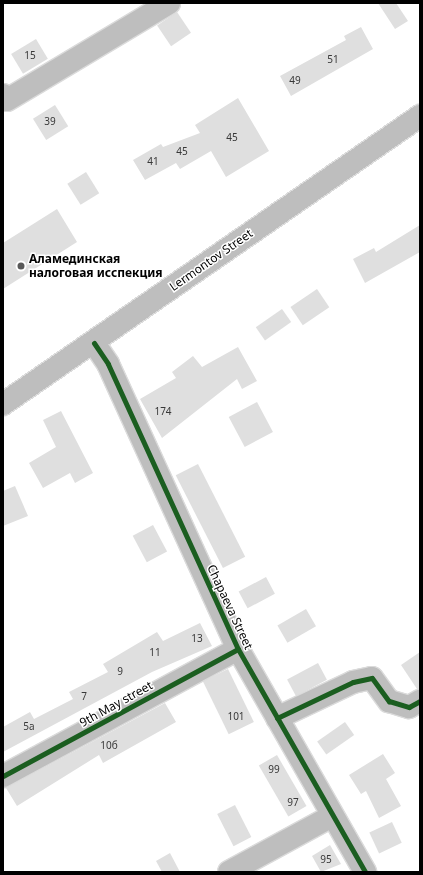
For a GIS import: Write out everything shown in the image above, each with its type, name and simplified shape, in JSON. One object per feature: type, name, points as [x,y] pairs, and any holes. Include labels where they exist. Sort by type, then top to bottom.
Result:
[{"type":"street","points":[[3,95],[7,100],[169,3]]},
{"type":"street","name":"Lermontov Street","points":[[3,404],[420,116]]},
{"type":"street","name":"Chapaeva Street","points":[[94,342],[108,364],[238,649],[365,872]]},
{"type":"street","name":"9th May street","points":[[3,776],[238,649]]},
{"type":"street","points":[[277,718],[353,682],[372,678],[388,701],[409,707],[420,701]]},
{"type":"street","points":[[229,872],[332,816]]},
{"type":"building","points":[[378,3],[396,3],[408,21],[395,29]]},
{"type":"building","points":[[177,12],[191,33],[171,46],[157,25]]},
{"type":"building","points":[[361,27],[373,49],[291,96],[280,76],[346,40],[344,36]]},
{"type":"building","points":[[36,39],[48,59],[23,74],[11,54]]},
{"type":"building","points":[[238,98],[269,151],[226,177],[211,151],[180,169],[176,163],[145,180],[133,160],[161,144],[163,147],[200,133],[195,125]]},
{"type":"building","points":[[55,105],[68,126],[46,140],[33,119]]},
{"type":"building","points":[[86,172],[99,193],[81,205],[67,184]]},
{"type":"building","name":"Аламединская налоговая исспекция","points":[[57,209],[77,242],[3,289],[3,243]]},
{"type":"building","points":[[420,225],[420,252],[365,283],[353,259],[374,248],[376,252]]},
{"type":"building","points":[[317,289],[329,307],[303,325],[290,307]]},
{"type":"building","points":[[282,309],[291,322],[265,340],[256,327]]},
{"type":"building","points":[[238,347],[257,381],[242,389],[237,379],[162,438],[140,399],[176,378],[172,372],[193,356],[202,367]]},
{"type":"building","points":[[257,402],[273,432],[245,447],[229,417]]},
{"type":"building","points":[[61,411],[93,473],[75,483],[70,473],[43,488],[29,463],[56,447],[43,420]]},
{"type":"building","points":[[198,464],[245,557],[223,568],[176,475]]},
{"type":"building","points":[[15,486],[28,516],[3,526],[3,491]]},
{"type":"building","points":[[153,525],[167,551],[147,562],[133,536]]},
{"type":"building","points":[[266,577],[275,594],[248,608],[239,592]]},
{"type":"building","points":[[306,609],[316,626],[287,643],[277,626]]},
{"type":"building","points":[[200,623],[212,646],[152,672],[3,752],[3,727],[30,712],[34,719],[73,699],[69,692],[108,672],[103,664],[157,632],[163,641]]},
{"type":"building","points":[[420,652],[420,689],[417,689],[401,665]]},
{"type":"building","points":[[318,663],[327,680],[296,696],[287,679]]},
{"type":"building","points":[[228,669],[254,722],[229,734],[203,681]]},
{"type":"building","points":[[165,703],[176,722],[103,763],[99,755],[17,806],[6,788]]},
{"type":"building","points":[[345,722],[354,735],[326,755],[317,742]]},
{"type":"building","points":[[383,754],[395,773],[386,779],[401,806],[379,818],[366,791],[361,794],[349,775]]},
{"type":"building","points":[[277,755],[306,806],[288,817],[259,766]]},
{"type":"building","points":[[235,805],[251,837],[234,846],[217,814]]},
{"type":"building","points":[[392,822],[402,843],[379,853],[369,833]]},
{"type":"building","points":[[330,845],[341,864],[321,872],[312,856]]},
{"type":"building","points":[[170,853],[180,872],[162,872],[156,861]]},
{"type":"cycle path","points":[[94,343],[108,364],[238,649],[365,872]]},
{"type":"cycle path","points":[[3,776],[238,649]]},
{"type":"cycle path","points":[[277,718],[353,682],[372,678],[389,701],[409,707],[420,701]]},
{"type":"place","name":"Аламединская налоговая исспекция","points":[[21,266]]}]
